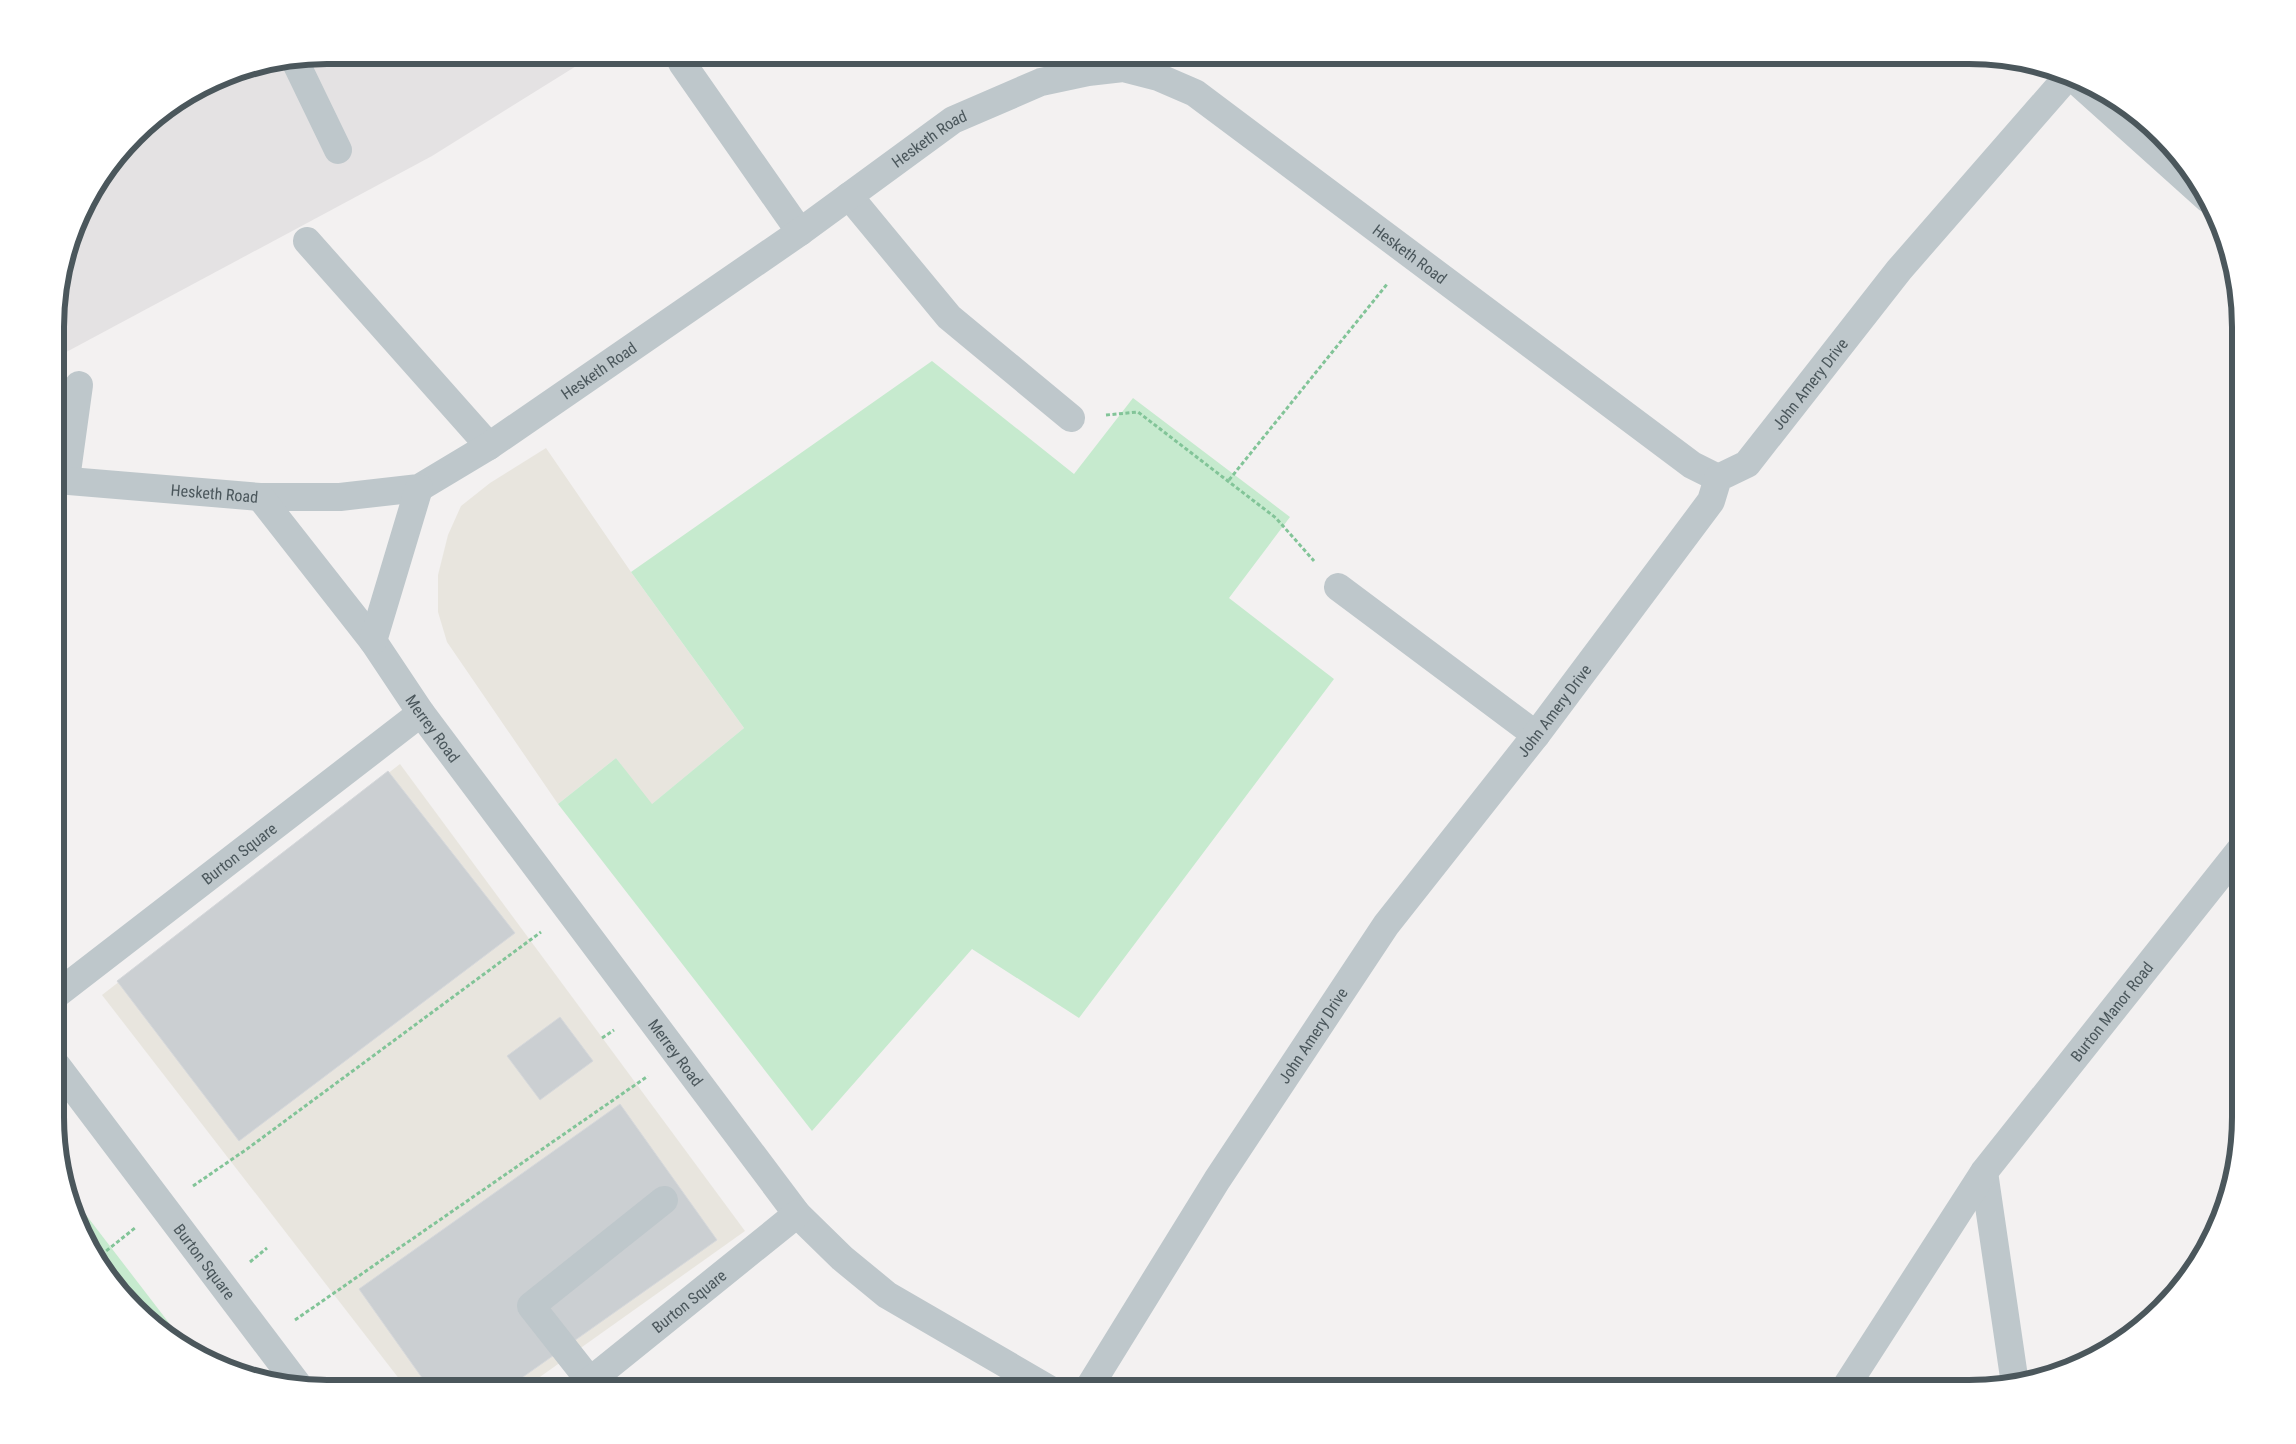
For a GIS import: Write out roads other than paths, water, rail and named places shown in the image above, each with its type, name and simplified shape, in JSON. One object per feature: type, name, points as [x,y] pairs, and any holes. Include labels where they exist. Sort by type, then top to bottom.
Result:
[{"type":"street","points":[[683,64],[800,232]]},
{"type":"street","name":"Hesketh Road","points":[[64,480],[260,497],[340,497],[419,488],[489,446],[800,232],[953,120],[1087,64],[1123,68],[1158,77],[1194,93],[1692,465],[1718,478]]},
{"type":"street","points":[[297,66],[338,150]]},
{"type":"street","name":"John Amery Drive","points":[[1094,1380],[1217,1180],[1386,925],[1536,735],[1711,501],[1718,478],[1747,464],[1899,270],[2065,82]]},
{"type":"street","points":[[2089,93],[2188,181]]},
{"type":"street","points":[[850,196],[949,318],[1071,418]]},
{"type":"street","points":[[306,241],[489,446]]},
{"type":"street","points":[[64,464],[79,385]]},
{"type":"street","points":[[373,641],[419,488]]},
{"type":"street","name":"Merrey Road","points":[[260,497],[373,641],[421,713],[797,1214],[842,1258],[887,1295],[1033,1380]]},
{"type":"street","points":[[1338,587],[1536,735]]},
{"type":"street","name":"Burton Square","points":[[64,989],[421,713]]},
{"type":"street","name":"Burton Manor Road","points":[[1850,1380],[1984,1172],[2232,860]]},
{"type":"street","name":"Burton Square","points":[[64,1075],[293,1378]]},
{"type":"street","points":[[1984,1172],[2014,1376]]},
{"type":"street","points":[[582,1380],[530,1306],[664,1200]]},
{"type":"street","name":"Burton Square","points":[[591,1380],[797,1214]]}]
